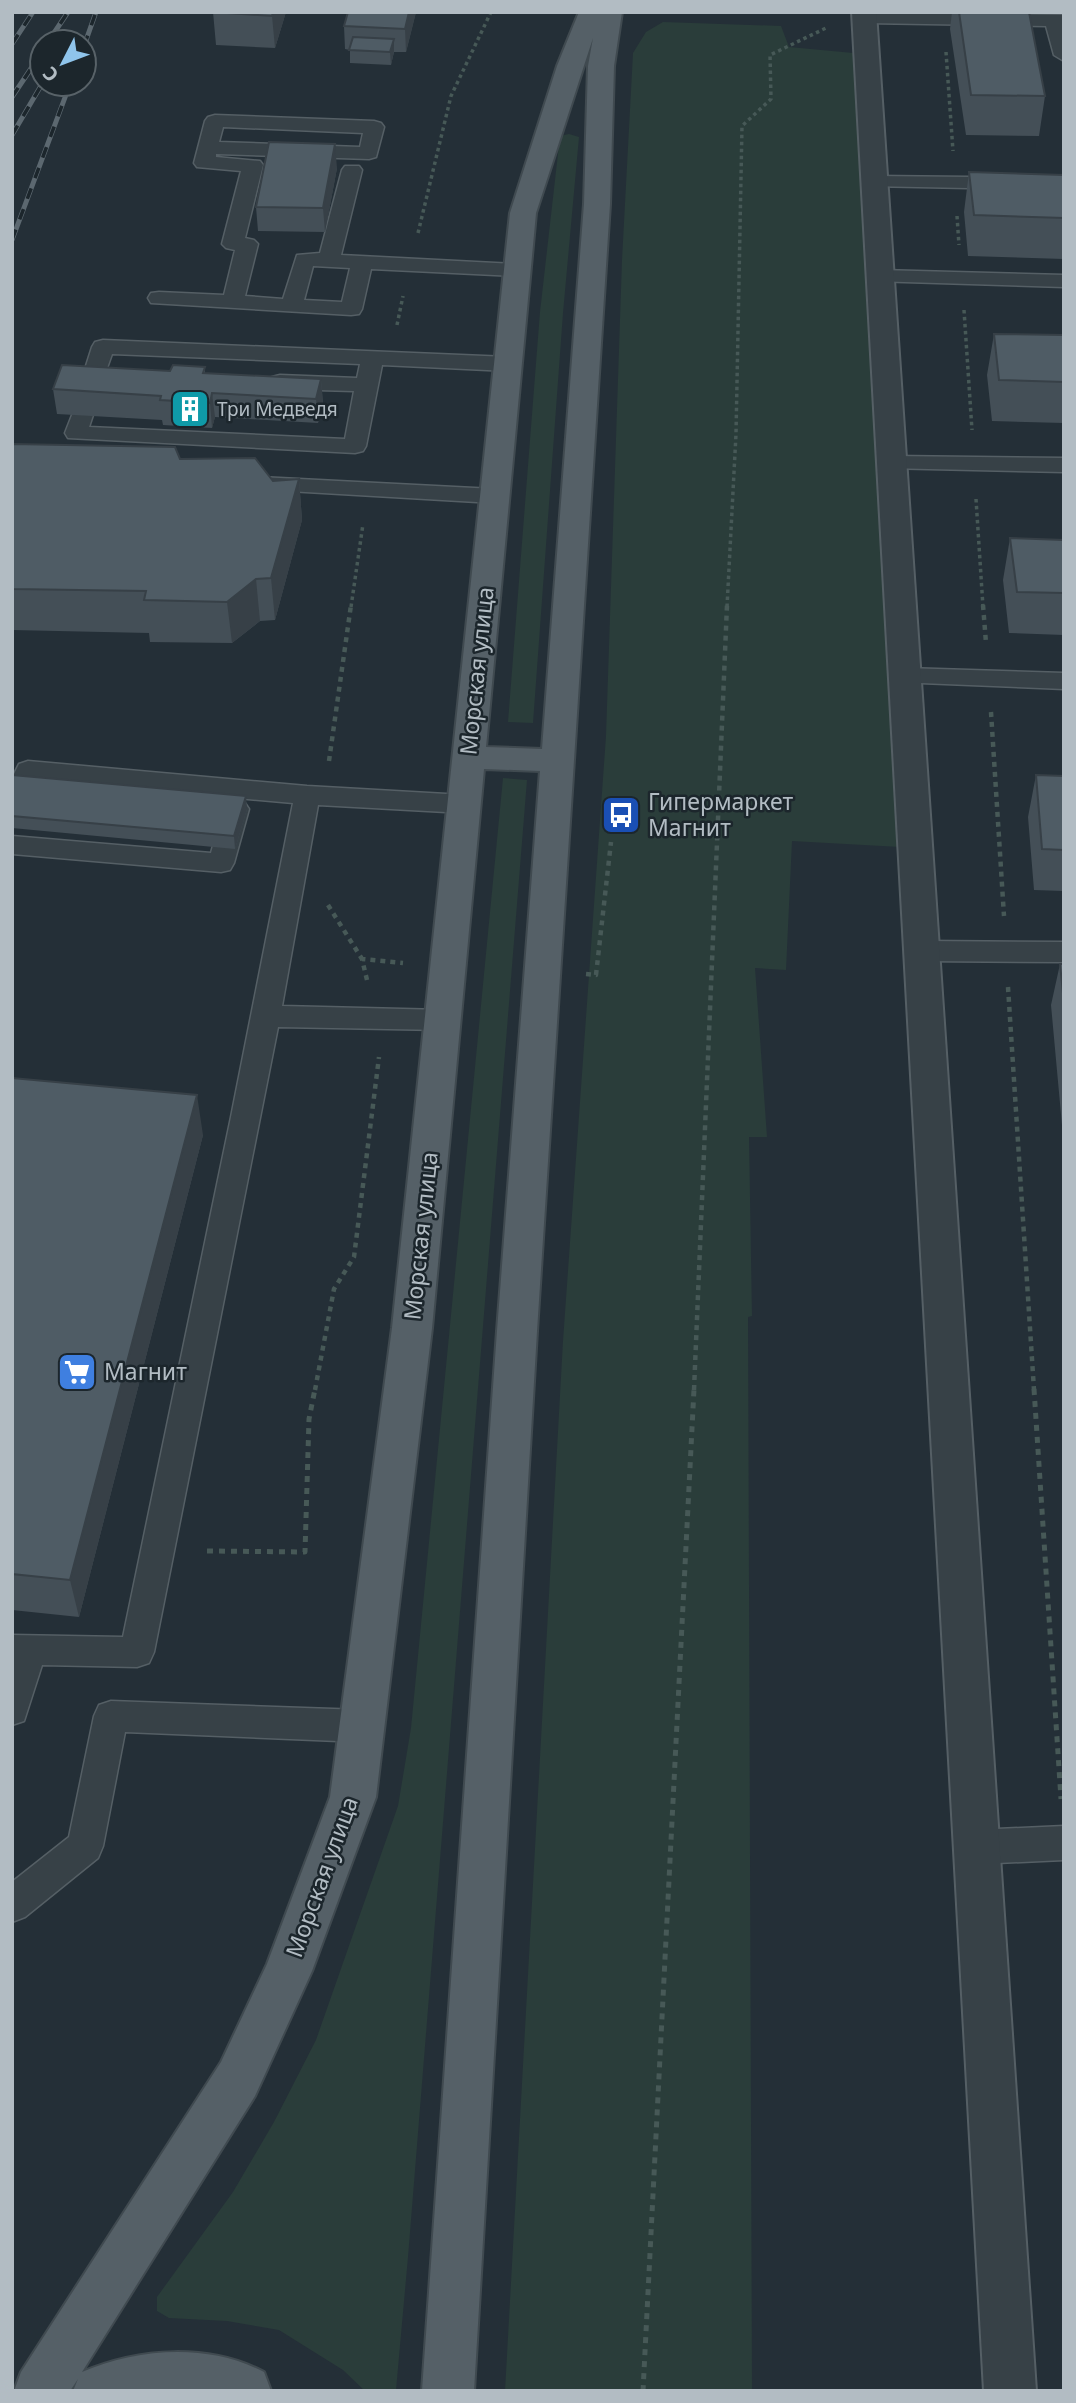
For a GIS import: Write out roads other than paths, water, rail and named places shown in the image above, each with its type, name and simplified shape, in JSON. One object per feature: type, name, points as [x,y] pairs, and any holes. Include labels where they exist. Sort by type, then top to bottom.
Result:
[{"type":"main road","name":"Морская улица","points":[[40,2391],[238,2079],[288,1971],[353,1797],[412,1328],[523,213],[591,12]]},
{"type":"main road","points":[[448,2391],[518,1317],[597,204],[601,66],[610,12]]},
{"type":"main road","points":[[468,757],[558,761]]},
{"type":"main road","points":[[99,2391],[160,2377],[232,2384],[245,2391]]},
{"type":"street","points":[[854,18],[875,182],[1010,2391]]},
{"type":"lane","points":[[854,18],[1059,21],[1064,55]]},
{"type":"lane","points":[[208,148],[369,153],[374,127],[215,121],[204,163],[253,165],[233,244],[247,244],[233,303]]},
{"type":"lane","points":[[329,260],[352,170]]},
{"type":"lane","points":[[875,182],[1064,184]]},
{"type":"lane","points":[[292,306],[304,259],[517,270]]},
{"type":"lane","points":[[159,298],[351,309],[362,262]]},
{"type":"lane","points":[[880,276],[1064,281]]},
{"type":"lane","points":[[98,386],[103,347],[508,364]]},
{"type":"lane","points":[[260,385],[288,412],[355,446],[372,358]]},
{"type":"lane","points":[[95,422],[133,427],[253,430],[288,412],[367,385]]},
{"type":"lane","points":[[892,463],[1064,465]]},
{"type":"lane","points":[[231,482],[494,496]]},
{"type":"lane","points":[[905,677],[1064,681]]},
{"type":"lane","points":[[12,813],[28,770],[71,786],[134,779]]},
{"type":"lane","points":[[125,804],[134,779]]},
{"type":"lane","points":[[134,779],[220,863],[242,789]]},
{"type":"lane","points":[[12,845],[54,836],[111,841],[177,821],[242,789],[464,804]]},
{"type":"lane","points":[[12,1710],[21,1650],[137,1653],[214,1266],[268,1016],[307,795]]},
{"type":"lane","points":[[922,951],[1064,951]]},
{"type":"lane","points":[[268,1016],[443,1020]]},
{"type":"lane","points":[[12,1905],[85,1846],[111,1716],[362,1726]]},
{"type":"lane","points":[[976,1847],[1064,1843]]},
{"type":"railway","points":[[12,44],[33,12]]},
{"type":"railway","points":[[57,28],[68,12]]},
{"type":"railway","points":[[90,28],[96,12]]},
{"type":"railway","points":[[12,97],[28,73]]},
{"type":"railway","points":[[12,135],[34,98]]},
{"type":"railway","points":[[12,240],[65,98]]},
{"type":"place","name":"Три Медведя","points":[[190,409]]},
{"type":"place","name":"Гипермаркет Магнит","points":[[621,815]]},
{"type":"place","name":"Магнит","points":[[77,1372]]}]
